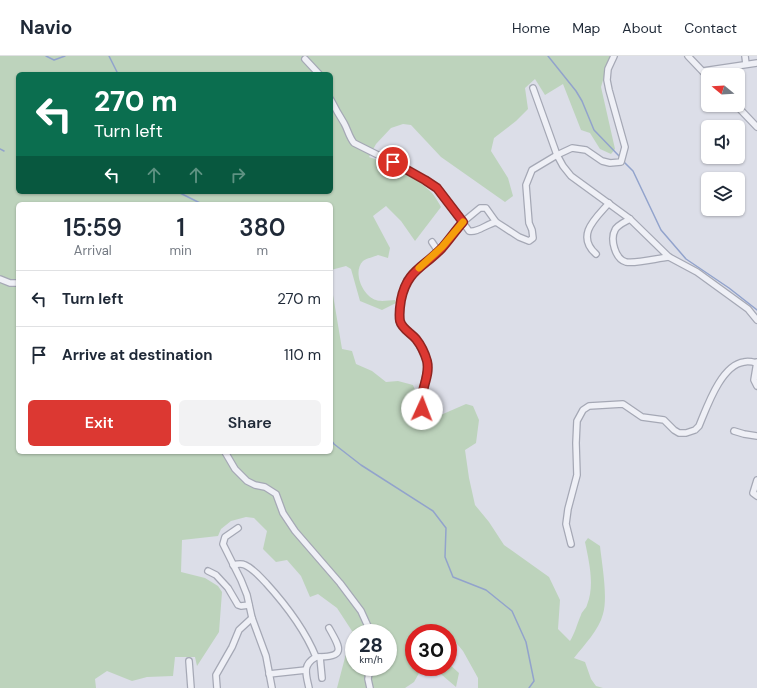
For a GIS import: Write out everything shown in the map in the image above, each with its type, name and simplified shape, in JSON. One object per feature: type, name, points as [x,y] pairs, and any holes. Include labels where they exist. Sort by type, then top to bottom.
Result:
[{"type":"street","points":[[424,415],[420,401],[428,367],[427,359],[416,339],[402,325],[400,320],[400,304],[407,280],[438,251],[463,222],[483,207],[486,208],[496,222],[519,238],[529,241],[533,238],[529,223],[526,185],[532,170],[557,155],[572,148],[580,148],[586,150],[602,161],[610,163],[621,162],[624,156],[625,147],[608,90],[607,80],[608,69],[614,56]]},
{"type":"street","points":[[688,56],[701,69]]},
{"type":"street","points":[[745,56],[746,64]]},
{"type":"street","points":[[305,59],[317,72]]},
{"type":"street","points":[[721,68],[757,63]]},
{"type":"street","points":[[533,88],[557,155],[571,176],[630,219],[669,257],[697,272],[748,309],[757,320]]},
{"type":"street","points":[[333,105],[354,143],[404,168],[437,188],[449,202],[468,231],[472,232],[489,223],[496,222]]},
{"type":"street","points":[[743,112],[757,127]]},
{"type":"street","points":[[596,254],[590,248],[587,241],[588,230],[609,203]]},
{"type":"street","points":[[630,219],[616,229],[614,235],[613,244],[618,256],[624,261],[632,262],[669,257]]},
{"type":"street","points":[[432,242],[438,251]]},
{"type":"street","points":[[0,279],[10,283],[16,283]]},
{"type":"street","points":[[571,544],[566,524],[568,509],[577,475],[576,443],[578,421],[583,410],[589,406],[623,404],[642,417],[664,420],[679,433],[686,433],[695,430],[699,426],[717,386],[734,366],[744,362],[757,362],[754,380],[757,386]]},
{"type":"street","points":[[734,431],[757,436]]},
{"type":"street","points":[[226,454],[235,469],[247,480],[255,485],[265,487],[276,494],[283,513],[294,531],[340,583],[361,611],[367,624]]},
{"type":"street","points":[[757,480],[753,493],[757,496]]},
{"type":"street","points":[[238,528],[225,537],[223,542],[241,580],[252,618],[262,644],[272,688]]},
{"type":"street","points":[[233,565],[245,565],[256,572],[286,606],[310,641],[318,657],[322,678]]},
{"type":"street","points":[[208,571],[216,575],[228,588],[238,605],[241,606],[249,604]]},
{"type":"street","points":[[217,688],[216,675],[232,647],[239,630],[252,618]]},
{"type":"street","points":[[309,688],[306,670],[309,661],[318,657],[334,656],[338,652],[339,648],[337,641],[329,628]]},
{"type":"street","points":[[190,661],[191,688]]},
{"type":"street","points":[[269,674],[306,670]]},
{"type":"street","points":[[368,676],[370,688]]},
{"type":"green space","points":[[0,56],[610,56],[601,87],[615,149],[611,154],[600,149],[590,133],[581,130],[563,84],[545,95],[535,79],[525,88],[528,109],[516,121],[494,138],[491,151],[508,178],[513,196],[505,202],[441,157],[411,125],[403,124],[391,128],[376,144],[369,157],[386,163],[418,181],[425,186],[441,207],[415,241],[401,221],[386,206],[373,216],[390,248],[388,258],[378,255],[366,259],[360,266],[359,277],[363,289],[371,298],[380,301],[395,300],[396,303],[382,310],[360,301],[351,269],[346,266],[333,269],[333,202],[16,202],[16,454],[333,454],[333,295],[342,349],[352,351],[356,364],[372,371],[386,382],[398,381],[413,385],[419,411],[428,416],[443,414],[466,404],[473,406],[479,420],[476,443],[465,450],[475,505],[489,522],[504,545],[549,577],[560,600],[558,629],[570,641],[586,606],[591,590],[585,542],[588,538],[600,546],[605,590],[603,614],[595,632],[574,658],[585,662],[591,679],[596,686],[603,688],[478,688],[478,678],[463,651],[457,644],[457,624],[405,624],[405,676],[417,676],[414,682],[405,688],[337,688],[345,658],[345,676],[397,676],[397,624],[347,624],[337,608],[318,594],[310,597],[301,576],[287,560],[276,562],[263,549],[267,531],[254,518],[246,517],[231,521],[221,529],[218,536],[182,540],[181,572],[205,578],[218,586],[222,592],[219,632],[197,666],[195,657],[175,657],[173,676],[147,677],[132,681],[107,671],[95,679],[96,688],[0,688]]},
{"type":"green space","points":[[457,671],[459,673],[456,687],[443,676],[457,676]]},
{"type":"waterway","points":[[46,56],[54,60],[65,56]]},
{"type":"waterway","points":[[109,56],[117,72]]},
{"type":"waterway","points":[[548,56],[576,91],[582,101],[594,130],[620,157]]},
{"type":"waterway","points":[[0,149],[4,151]]},
{"type":"waterway","points":[[624,162],[633,171],[661,230],[686,259],[729,288],[757,310]]},
{"type":"waterway","points":[[182,194],[198,202]]},
{"type":"waterway","points":[[333,443],[361,465],[433,511],[446,528],[445,557],[453,577],[486,590],[512,611],[526,642],[534,681],[529,688]]},
{"type":"slow traffic","points":[[419,268],[429,261],[463,222]]},
{"type":"route","points":[[393,162],[437,188],[463,222],[429,261],[416,270],[407,280],[400,304],[400,320],[402,325],[416,339],[427,359],[428,367],[420,401],[422,409]]}]
